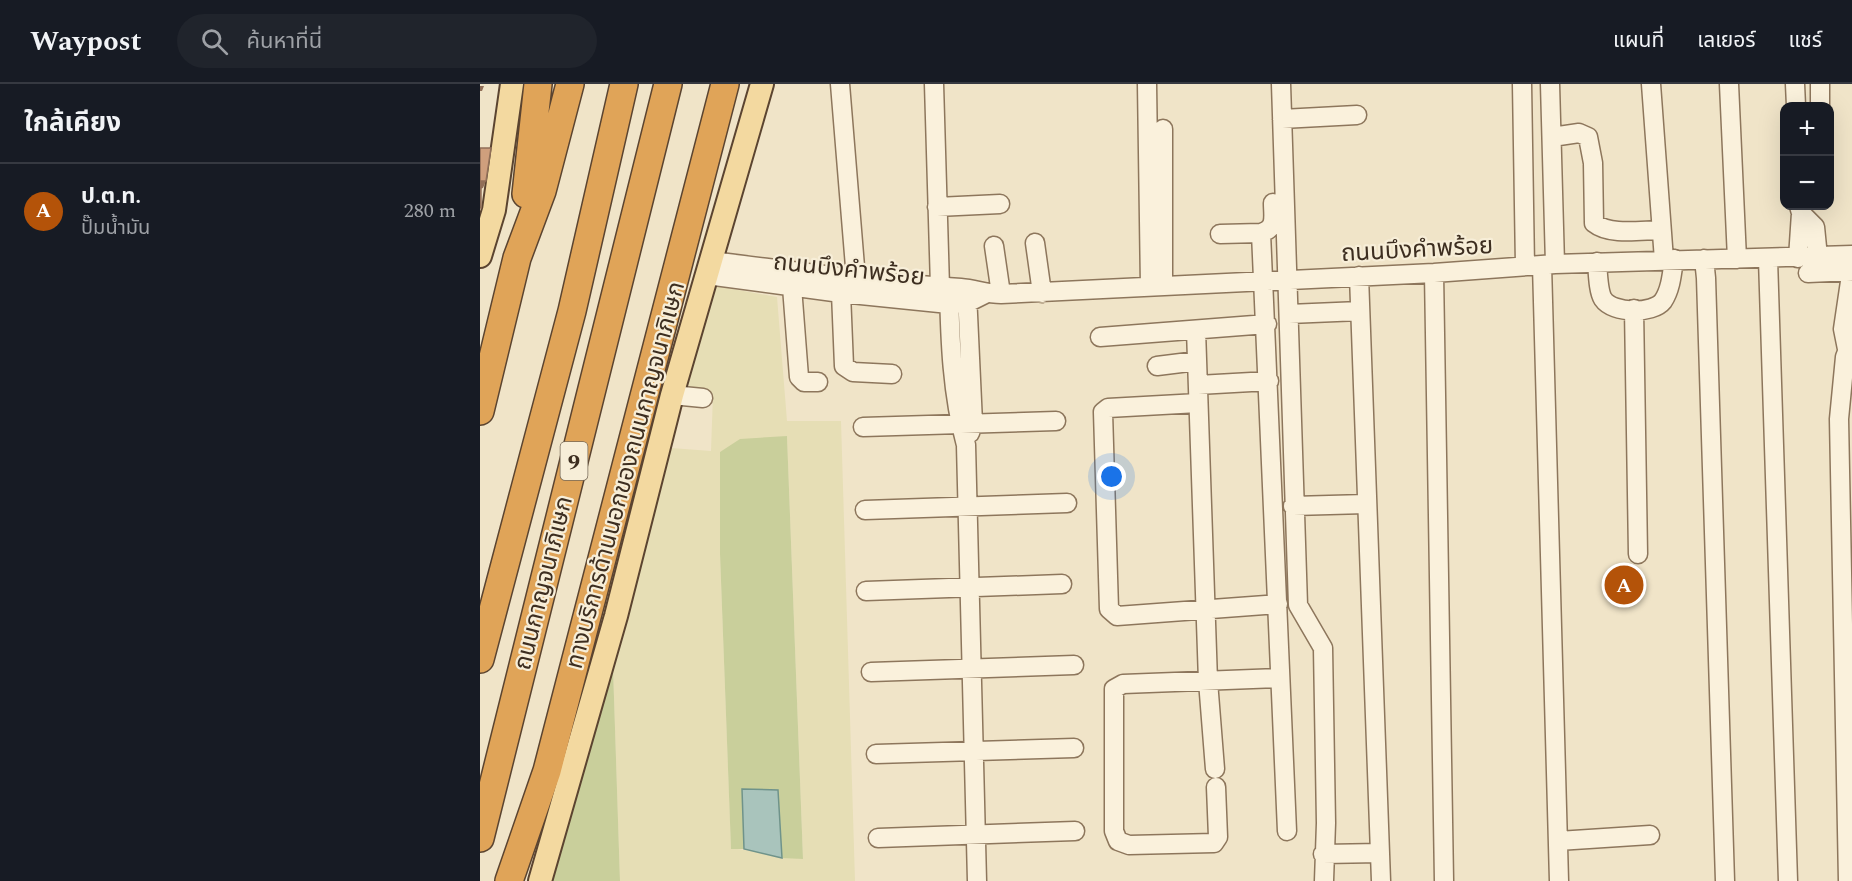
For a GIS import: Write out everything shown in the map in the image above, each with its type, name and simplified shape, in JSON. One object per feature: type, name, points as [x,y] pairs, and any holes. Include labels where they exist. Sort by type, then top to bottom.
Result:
[{"type":"highway","points":[[517,258],[542,191],[570,84]]},
{"type":"highway","name":"ถนนกาญจนาภิเษก","points":[[480,658],[572,312],[624,84]]},
{"type":"highway","name":"ถนนกาญจนาภิเษก","points":[[480,838],[668,84]]},
{"type":"highway","points":[[509,881],[548,771],[725,84]]},
{"type":"highway","points":[[480,411],[517,258],[537,95]]},
{"type":"main road","points":[[482,246],[500,175],[512,84]]},
{"type":"main road","name":"ทางบริการด้านนอกของถนนกาญจนาภิเษก","points":[[540,881],[616,616],[672,395],[762,84]]},
{"type":"street","points":[[840,84],[856,279]]},
{"type":"street","points":[[934,84],[937,207],[954,294],[966,423],[966,506],[977,881]]},
{"type":"street","points":[[1147,84],[1156,286]]},
{"type":"street","points":[[1220,234],[1261,233],[1274,225],[1271,84]]},
{"type":"street","points":[[1281,84],[1298,605],[1323,648],[1326,823],[1323,854],[1324,881]]},
{"type":"street","points":[[1521,84],[1541,265],[1559,881]]},
{"type":"street","points":[[1541,265],[1552,137],[1550,84]]},
{"type":"street","points":[[1597,262],[1602,298],[1611,307],[1655,308],[1662,303],[1667,294],[1669,260],[1661,230],[1651,84]]},
{"type":"street","points":[[1729,84],[1737,259]]},
{"type":"street","points":[[1795,84],[1796,102]]},
{"type":"street","points":[[1820,84],[1820,102]]},
{"type":"street","points":[[1282,119],[1357,116]]},
{"type":"street","points":[[1156,286],[1163,129]]},
{"type":"street","points":[[1552,137],[1579,133],[1588,137],[1593,163],[1594,223],[1615,230],[1661,230]]},
{"type":"street","points":[[937,207],[1000,204]]},
{"type":"street","points":[[1797,258],[1800,210]]},
{"type":"street","points":[[1801,210],[1815,227],[1818,257]]},
{"type":"street","points":[[1261,233],[1267,324],[1287,831]]},
{"type":"street","points":[[1035,243],[1042,292]]},
{"type":"street","points":[[993,294],[994,246]]},
{"type":"street","name":"ถนนบึงคำพร้อย","points":[[709,268],[792,287],[841,293],[993,294],[1434,273],[1597,262],[1852,255]]},
{"type":"street","points":[[1768,259],[1788,881]]},
{"type":"street","points":[[1704,260],[1707,290],[1725,881]]},
{"type":"street","name":"ถนนบึงคำพร้อย","points":[[709,268],[856,279],[954,294]]},
{"type":"street","points":[[1808,273],[1852,270],[1846,419],[1849,874]]},
{"type":"street","points":[[1434,273],[1444,881]]},
{"type":"street","points":[[1359,276],[1381,881]]},
{"type":"street","points":[[792,287],[799,377],[804,382],[818,382]]},
{"type":"street","points":[[841,293],[844,366],[853,372],[892,374]]},
{"type":"street","points":[[1634,309],[1638,554]]},
{"type":"street","points":[[1289,314],[1360,311]]},
{"type":"street","points":[[1100,337],[1267,324]]},
{"type":"street","points":[[1196,330],[1208,681],[1215,769]]},
{"type":"street","points":[[1157,366],[1197,361]]},
{"type":"street","points":[[1269,381],[1108,408],[1103,412],[1101,422],[1110,609],[1117,616],[1278,604]]},
{"type":"street","points":[[672,395],[703,398]]},
{"type":"street","points":[[863,427],[1056,421]]},
{"type":"street","points":[[865,510],[1067,503]]},
{"type":"street","points":[[1293,506],[1366,504]]},
{"type":"street","points":[[866,591],[1062,584]]},
{"type":"street","points":[[871,672],[1074,665]]},
{"type":"street","points":[[1216,788],[1218,837],[1214,843],[1129,845],[1118,841],[1114,831],[1114,689],[1123,684],[1280,678]]},
{"type":"street","points":[[876,754],[1074,748]]},
{"type":"street","points":[[878,838],[1076,831]]},
{"type":"street","points":[[1558,841],[1650,835]]},
{"type":"street","points":[[1323,854],[1380,853]]},
{"type":"shaded area","points":[[711,285],[777,297],[787,421],[841,421],[855,881],[620,881],[613,667],[671,448],[711,451],[713,394],[683,388]],"holes":[[[787,436],[803,859],[731,848],[720,554],[720,452]]]},
{"type":"green space","points":[[787,436],[803,859],[782,858],[778,790],[742,790],[744,849],[731,849],[720,554],[720,452],[740,439]]},
{"type":"green space","points":[[613,667],[620,881],[549,881]]},
{"type":"water","points":[[742,789],[778,790],[782,858],[744,849]]},
{"type":"building","points":[[480,148],[491,148],[486,181],[481,181],[481,208],[480,208]]},
{"type":"place","name":"ป.ต.ท.","points":[[1624,585]]}]
